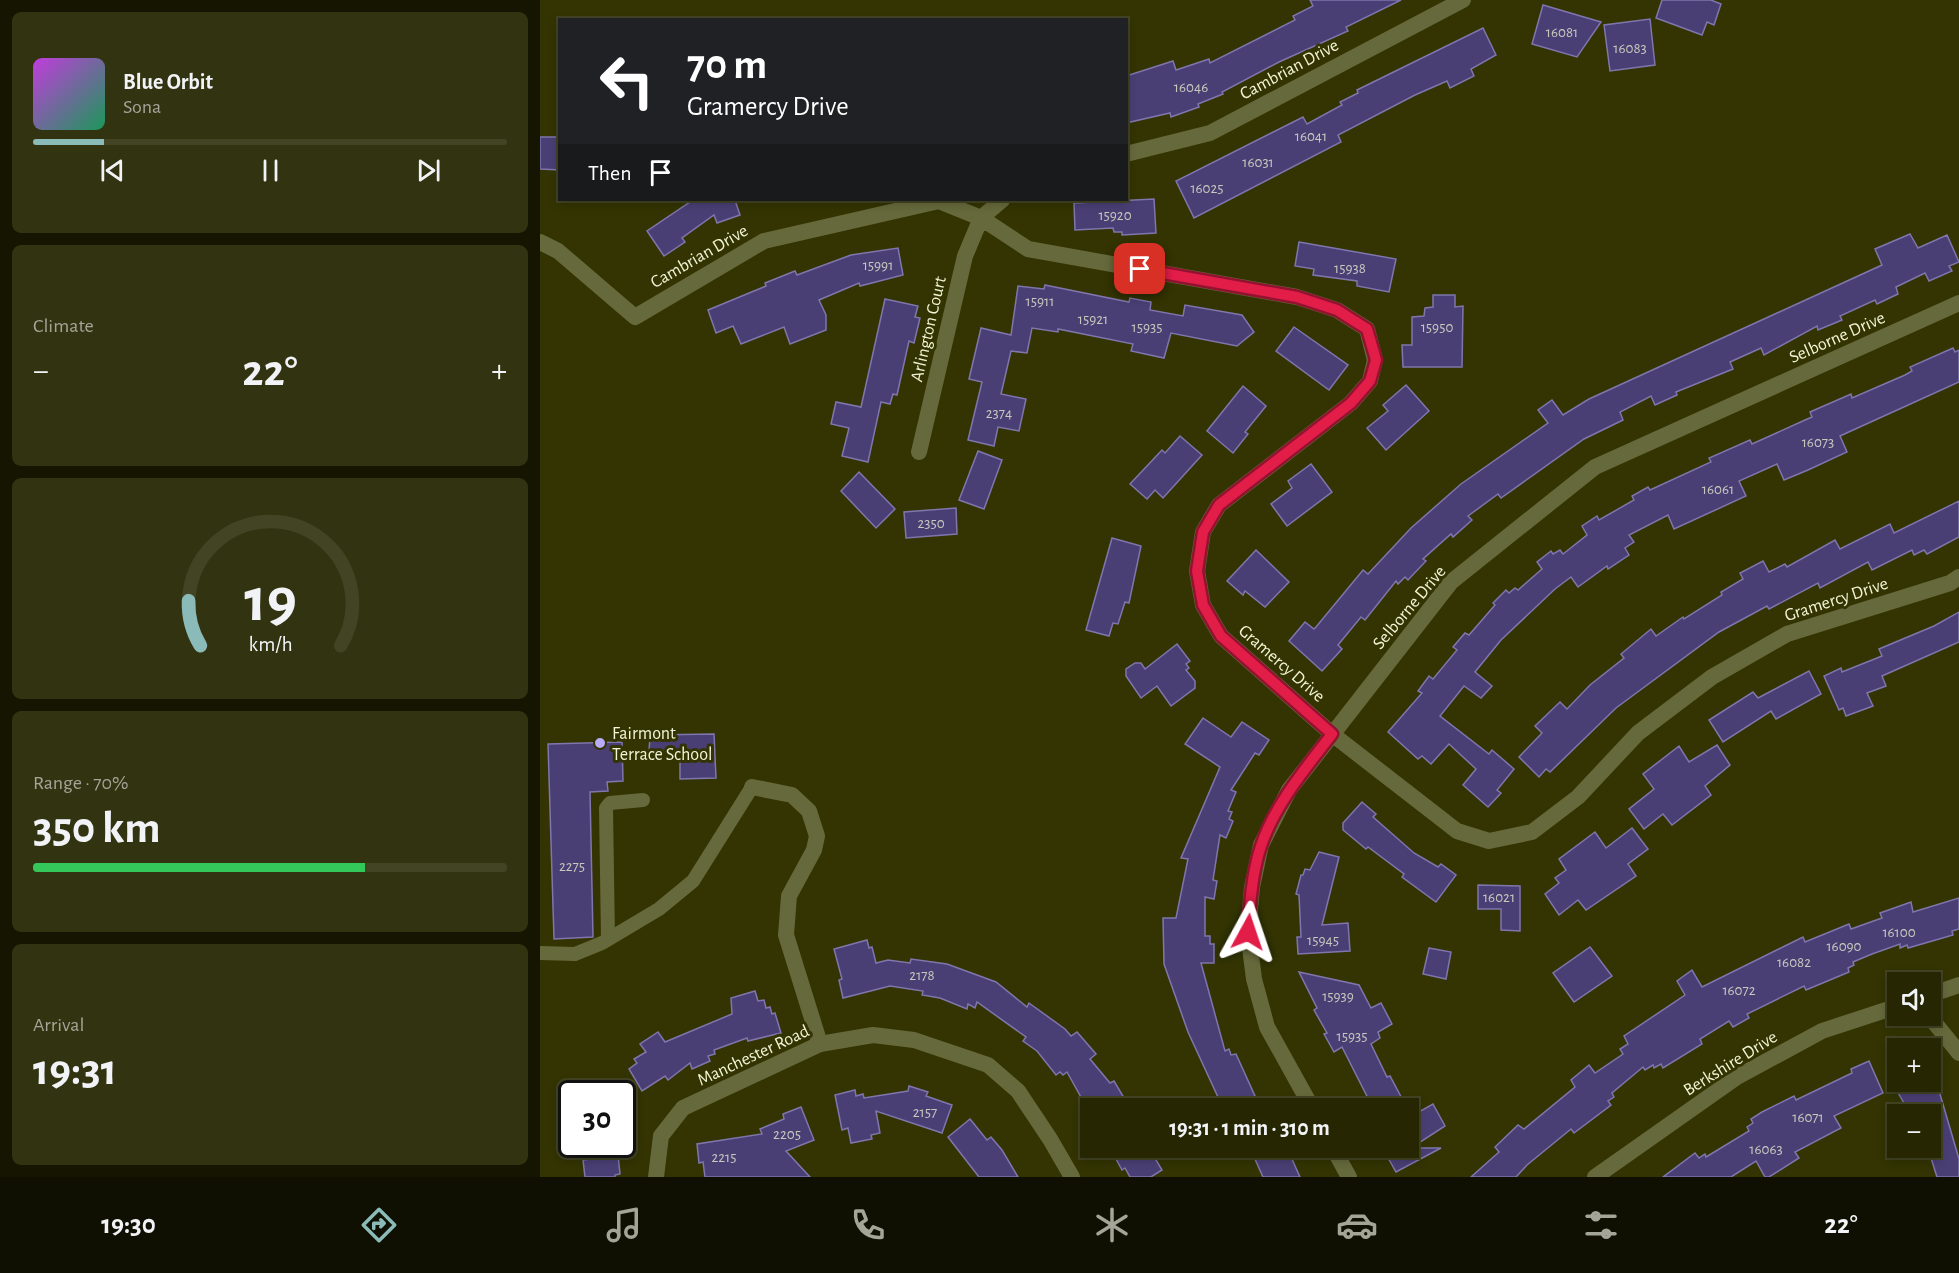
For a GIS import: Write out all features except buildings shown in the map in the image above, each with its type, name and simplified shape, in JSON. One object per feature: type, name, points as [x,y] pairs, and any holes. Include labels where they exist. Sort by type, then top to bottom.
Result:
[{"type":"street","name":"Cambrian Drive","points":[[1128,154],[1210,133],[1462,0]]},
{"type":"street","name":"Cambrian Drive","points":[[540,242],[558,251],[635,317],[764,241],[939,201],[981,218]]},
{"type":"street","points":[[981,218],[1001,201]]},
{"type":"street","name":"Arlington Court","points":[[919,452],[965,256],[981,218]]},
{"type":"street","name":"Gramercy Drive","points":[[981,218],[1028,249],[1297,297],[1337,310],[1367,329],[1376,360],[1370,381],[1351,403],[1219,505],[1203,532],[1197,571],[1203,605],[1221,636],[1332,734],[1457,831],[1489,841],[1532,832],[1578,797],[1638,733],[1712,677],[1787,634],[1950,582],[1959,576]]},
{"type":"street","name":"Selborne Drive","points":[[1306,1098],[1267,1027],[1254,979],[1248,932],[1252,887],[1261,845],[1289,790],[1452,582],[1595,467],[1959,303]]},
{"type":"street","points":[[752,787],[792,795],[809,811],[817,836],[814,850],[789,896],[786,935],[820,1044]]},
{"type":"street","points":[[1941,991],[1959,985]]},
{"type":"street","name":"Berkshire Drive","points":[[1595,1177],[1737,1077],[1822,1030],[1887,1009]]},
{"type":"street","points":[[1937,1026],[1959,1053]]},
{"type":"street","name":"Manchester Road","points":[[656,1177],[661,1136],[683,1108],[820,1044],[873,1035],[914,1040],[988,1065],[1018,1091],[1050,1139],[1071,1177]]},
{"type":"street","points":[[1339,1158],[1349,1177]]},
{"type":"lane","points":[[540,952],[575,954],[608,939],[659,909],[693,881],[752,787]]},
{"type":"lane","points":[[608,939],[606,808],[610,803],[643,800]]},
{"type":"place","name":"Fairmont Terrace School","points":[[600,743]]},
{"type":"route","points":[[1140,269],[1297,297],[1337,310],[1367,329],[1376,360],[1370,381],[1351,403],[1219,505],[1203,532],[1197,571],[1203,605],[1221,636],[1332,734],[1289,790],[1261,845],[1252,887],[1248,932]]}]
